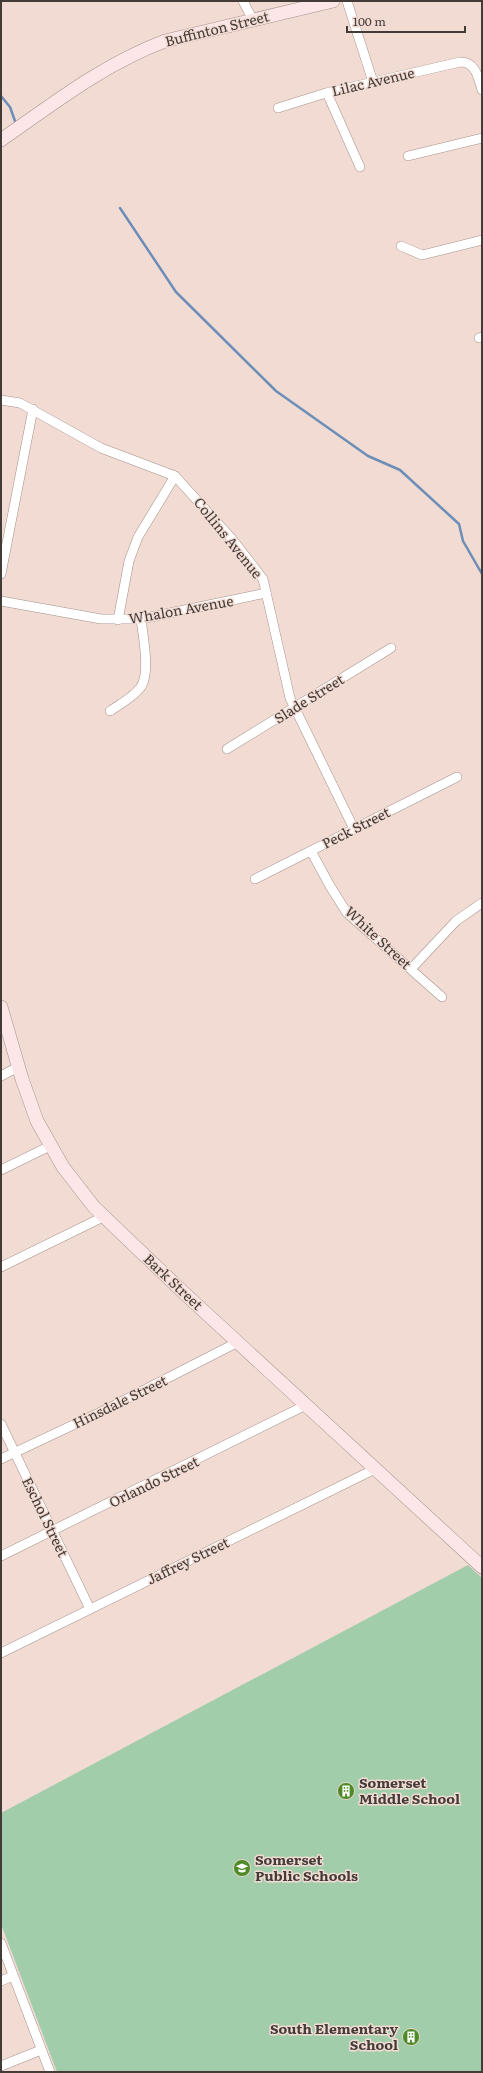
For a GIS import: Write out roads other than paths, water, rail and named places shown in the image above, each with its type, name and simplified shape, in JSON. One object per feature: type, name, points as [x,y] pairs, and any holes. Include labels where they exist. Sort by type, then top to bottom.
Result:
[{"type":"main road","name":"Buffinton Street","points":[[1,140],[80,84],[133,53],[165,41],[333,1]]},
{"type":"main road","name":"Bark Street","points":[[1,1007],[18,1067],[37,1121],[50,1146],[78,1188],[103,1217],[482,1568]]},
{"type":"street","points":[[243,1],[253,20]]},
{"type":"street","points":[[347,1],[373,82]]},
{"type":"street","name":"Lilac Avenue","points":[[278,108],[327,93],[460,62],[468,63],[475,69],[482,90]]},
{"type":"street","points":[[327,93],[360,167]]},
{"type":"street","points":[[408,156],[482,138]]},
{"type":"street","points":[[401,246],[422,255],[482,240]]},
{"type":"street","name":"Collins Avenue","points":[[1,400],[20,403],[102,448],[176,476],[256,569],[263,579],[290,698],[354,829]]},
{"type":"street","points":[[1,574],[33,409]]},
{"type":"street","points":[[118,620],[129,561],[138,537],[176,476]]},
{"type":"street","name":"Whalon Avenue","points":[[1,601],[101,619],[118,620],[141,619],[266,593]]},
{"type":"street","points":[[110,711],[141,688],[145,678],[145,653],[141,619]]},
{"type":"street","name":"Slade Street","points":[[227,749],[391,648]]},
{"type":"street","name":"Peck Street","points":[[255,879],[457,777]]},
{"type":"street","name":"White Street","points":[[311,851],[347,913],[442,997]]},
{"type":"street","points":[[411,968],[456,920],[482,903]]},
{"type":"street","points":[[1,1076],[18,1067]]},
{"type":"street","points":[[1,1170],[50,1146]]},
{"type":"street","points":[[1,1267],[103,1217]]},
{"type":"street","name":"Hinsdale Street","points":[[1,1459],[109,1408],[238,1342]]},
{"type":"street","name":"Orlando Street","points":[[1,1556],[306,1405]]},
{"type":"street","name":"Eschol Street","points":[[1,1424],[90,1609]]},
{"type":"street","name":"Jaffrey Street","points":[[1,1653],[375,1469]]},
{"type":"street","points":[[1,1943],[50,2072]]},
{"type":"street","points":[[1,1981],[13,1976]]},
{"type":"street","points":[[1,2066],[41,2050]]},
{"type":"waterway","points":[[1,96],[10,107],[15,121]]},
{"type":"waterway","points":[[120,208],[176,292],[276,391],[368,456],[400,470],[459,524],[463,541],[482,574]]},
{"type":"place","name":"Somerset Middle School","points":[[346,1791]]},
{"type":"place","name":"Somerset Public Schools","points":[[242,1868]]},
{"type":"place","name":"South Elementary School","points":[[411,2037]]}]
